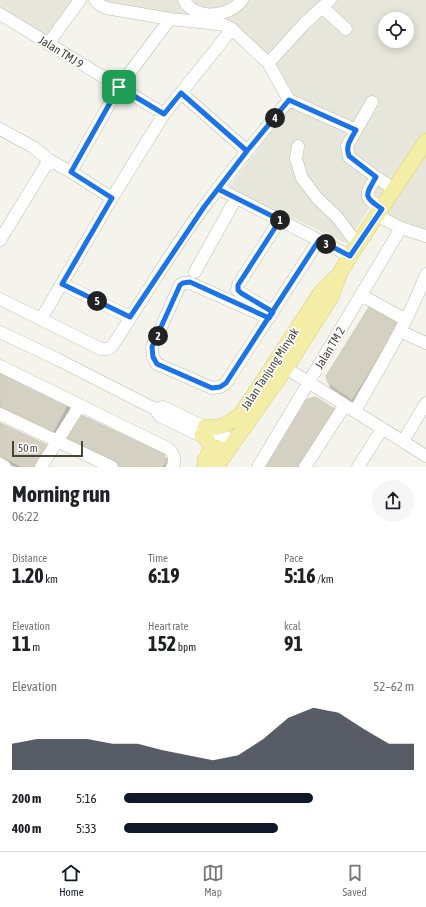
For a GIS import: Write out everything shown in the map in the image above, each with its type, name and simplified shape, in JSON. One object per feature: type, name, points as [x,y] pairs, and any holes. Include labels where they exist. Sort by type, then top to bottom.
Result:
[{"type":"main road","name":"Jalan Tanjung Minyak","points":[[204,467],[227,443],[286,368],[331,297],[340,273],[354,250],[426,141]]},
{"type":"main road","name":"Jalan Tanjung Minyak","points":[[216,467],[240,415],[320,294],[340,273]]},
{"type":"main road","points":[[200,467],[211,449],[210,443],[203,431],[224,426],[240,415]]},
{"type":"street","points":[[48,44],[80,0]]},
{"type":"street","points":[[94,0],[106,8],[170,19],[224,25],[232,29],[268,63],[289,100],[356,130]]},
{"type":"street","points":[[184,0],[188,7],[199,13],[214,14],[228,11],[240,4],[242,0]]},
{"type":"street","points":[[273,58],[304,24],[326,4],[346,29]]},
{"type":"street","name":"Jalan TMJ 9","points":[[1,17],[164,114]]},
{"type":"street","points":[[71,172],[119,87],[170,19]]},
{"type":"street","points":[[41,319],[112,198],[164,114],[232,29]]},
{"type":"street","points":[[181,93],[247,151]]},
{"type":"street","points":[[0,299],[101,349],[108,349],[113,345],[130,317],[204,207],[289,100]]},
{"type":"street","points":[[372,102],[356,130],[348,146],[347,152],[349,156],[394,189]]},
{"type":"street","points":[[0,129],[33,147],[49,160],[112,198]]},
{"type":"street","points":[[298,146],[296,159],[302,178],[317,198],[337,217],[354,250]]},
{"type":"street","points":[[0,240],[49,160]]},
{"type":"street","points":[[376,177],[368,191],[368,200],[380,212],[401,228],[426,236]]},
{"type":"street","points":[[218,189],[319,240],[354,250]]},
{"type":"street","points":[[195,272],[236,198]]},
{"type":"street","points":[[271,315],[241,293],[238,290],[238,285],[280,220]]},
{"type":"street","name":"Jalan TM 2","points":[[258,467],[401,228]]},
{"type":"street","points":[[271,315],[190,282],[183,283],[180,285],[152,347],[153,357],[157,364],[212,388],[220,387],[226,383],[271,315],[319,240]]},
{"type":"street","points":[[305,467],[350,408],[400,331],[418,297],[426,274]]},
{"type":"street","points":[[62,284],[130,317]]},
{"type":"street","points":[[361,295],[406,320]]},
{"type":"street","points":[[400,331],[426,343]]},
{"type":"street","points":[[0,332],[155,409],[163,407],[203,431],[227,443]]},
{"type":"street","points":[[0,366],[169,449],[172,453],[173,463]]},
{"type":"street","points":[[286,368],[426,456]]},
{"type":"street","points":[[403,441],[426,402]]},
{"type":"street","points":[[41,467],[80,405]]},
{"type":"street","points":[[0,414],[112,467]]},
{"type":"street","points":[[358,467],[382,429]]},
{"type":"street","points":[[0,464],[5,467]]},
{"type":"shaded area","points":[[0,0],[78,0],[48,41],[0,11]]},
{"type":"shaded area","points":[[98,0],[426,0],[426,232],[370,207],[346,243],[228,188],[291,107],[293,100],[234,28],[170,17]]},
{"type":"building","points":[[369,307],[399,323],[352,399],[328,383],[326,376]]},
{"type":"building","points":[[0,372],[68,403],[53,432],[0,408]]},
{"type":"building","points":[[316,397],[336,410],[300,467],[263,467],[304,400]]},
{"type":"building","points":[[79,414],[164,454],[166,462],[162,467],[121,467],[62,439]]},
{"type":"building","points":[[0,423],[47,445],[34,467],[23,467],[0,456]]},
{"type":"route","points":[[119,87],[71,172],[112,198],[62,284],[130,317],[204,207],[247,151],[289,100],[356,130],[349,142],[347,152],[349,156],[376,177],[368,191],[367,198],[382,209],[350,256],[319,240],[273,312],[226,383],[220,387],[212,388],[157,364],[153,357],[152,347],[180,285],[183,283],[190,282],[269,318],[273,312],[241,293],[238,290],[238,285],[280,220],[218,189],[247,151],[181,93],[164,114],[119,87]]}]
